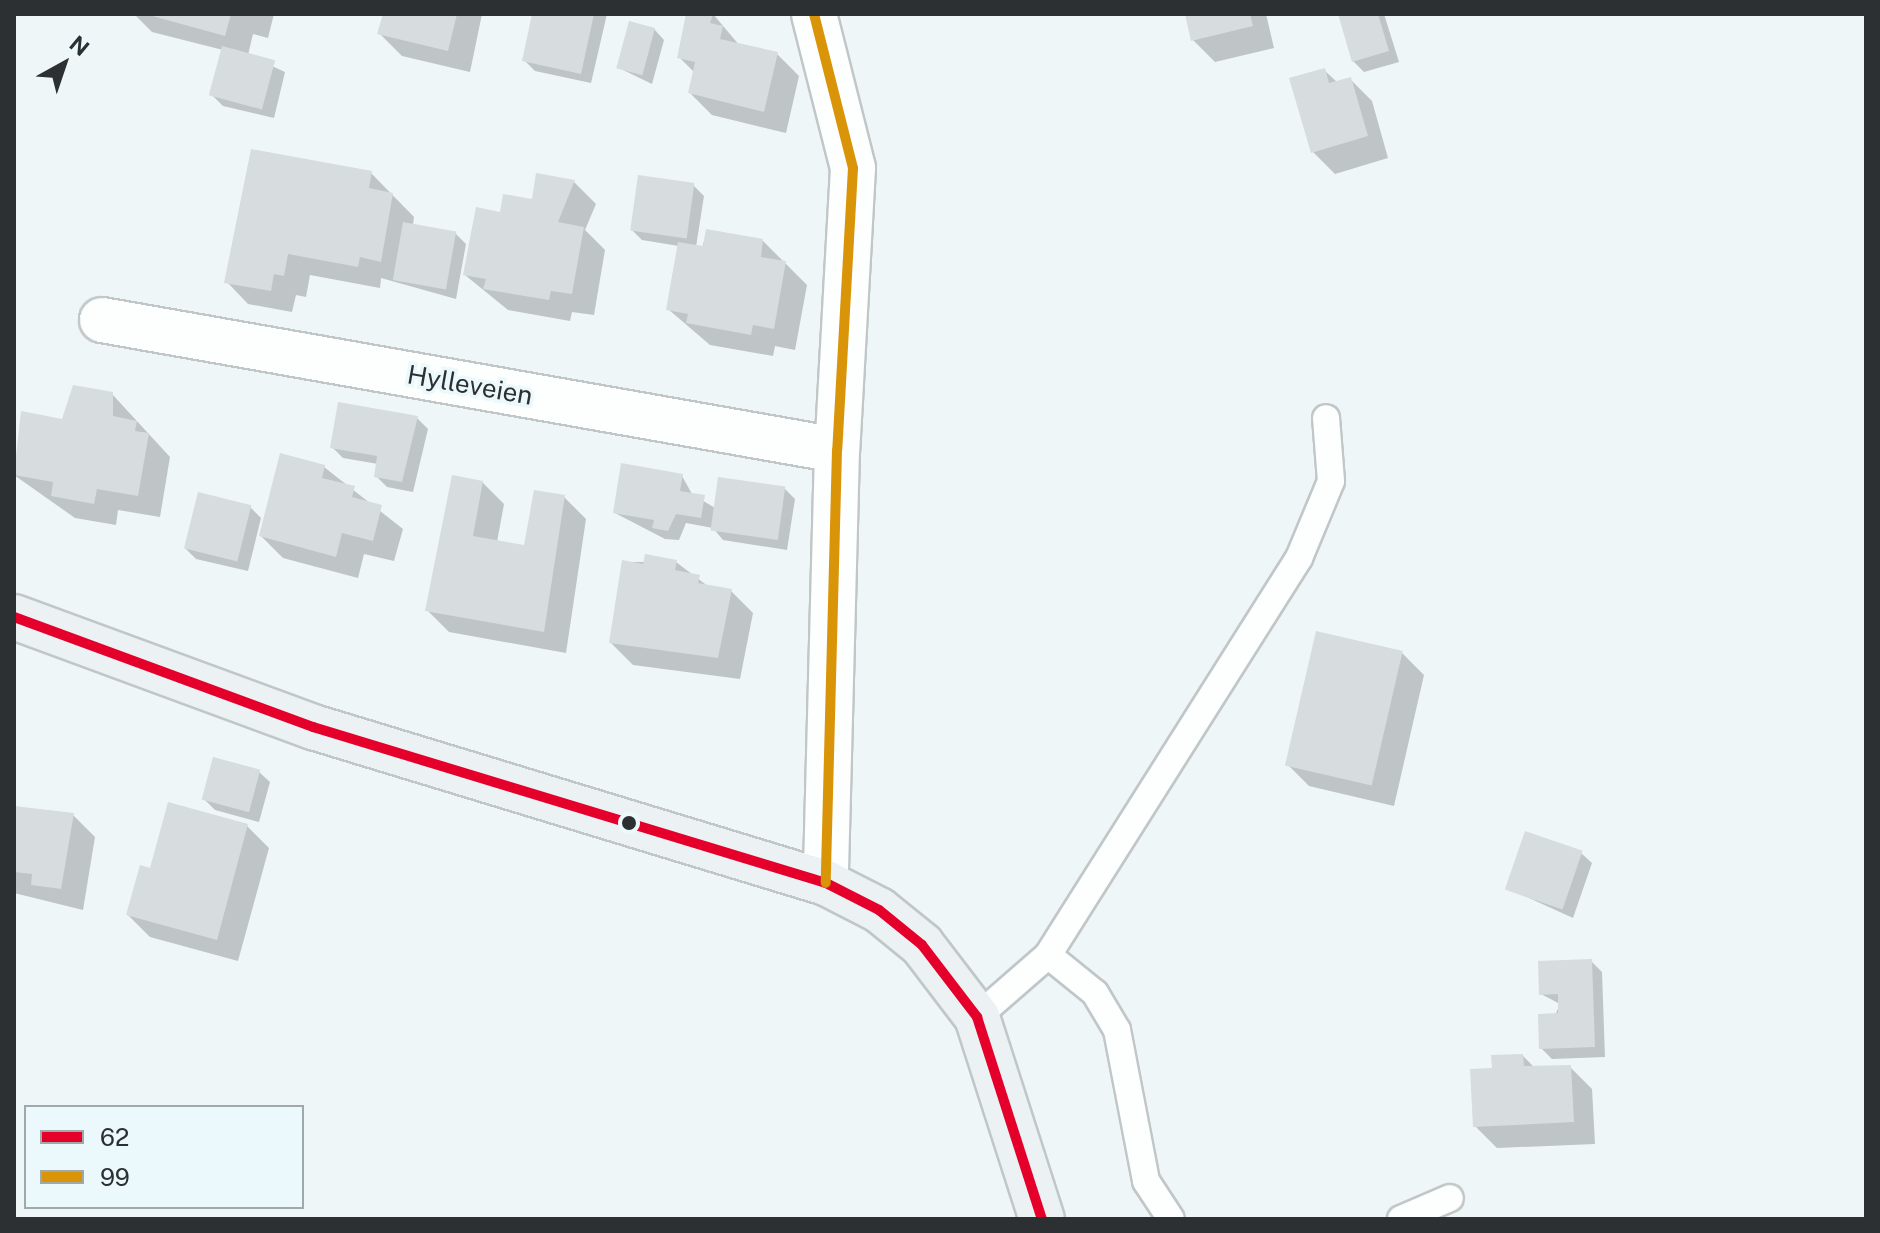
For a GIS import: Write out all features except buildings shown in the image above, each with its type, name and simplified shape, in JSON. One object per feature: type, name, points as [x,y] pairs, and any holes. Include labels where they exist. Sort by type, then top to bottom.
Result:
[{"type":"main road","points":[[14,617],[48,624],[313,727],[826,883],[879,910],[922,945],[977,1017],[1042,1219]]},
{"type":"street","points":[[814,14],[853,168],[837,450],[826,883]]},
{"type":"street","name":"Hylleveien","points":[[102,320],[837,450]]},
{"type":"lane","points":[[977,1017],[1048,955],[1299,558],[1331,481],[1326,418]]},
{"type":"lane","points":[[1048,955],[1095,993],[1117,1030],[1146,1181],[1171,1219]]},
{"type":"lane","points":[[1401,1219],[1450,1198]]},
{"type":"transit line","name":"99","points":[[814,14],[853,168],[837,450],[826,883]]},
{"type":"transit line","name":"62","points":[[14,617],[313,727],[826,883],[879,910],[922,945],[977,1017],[1042,1219]]}]
